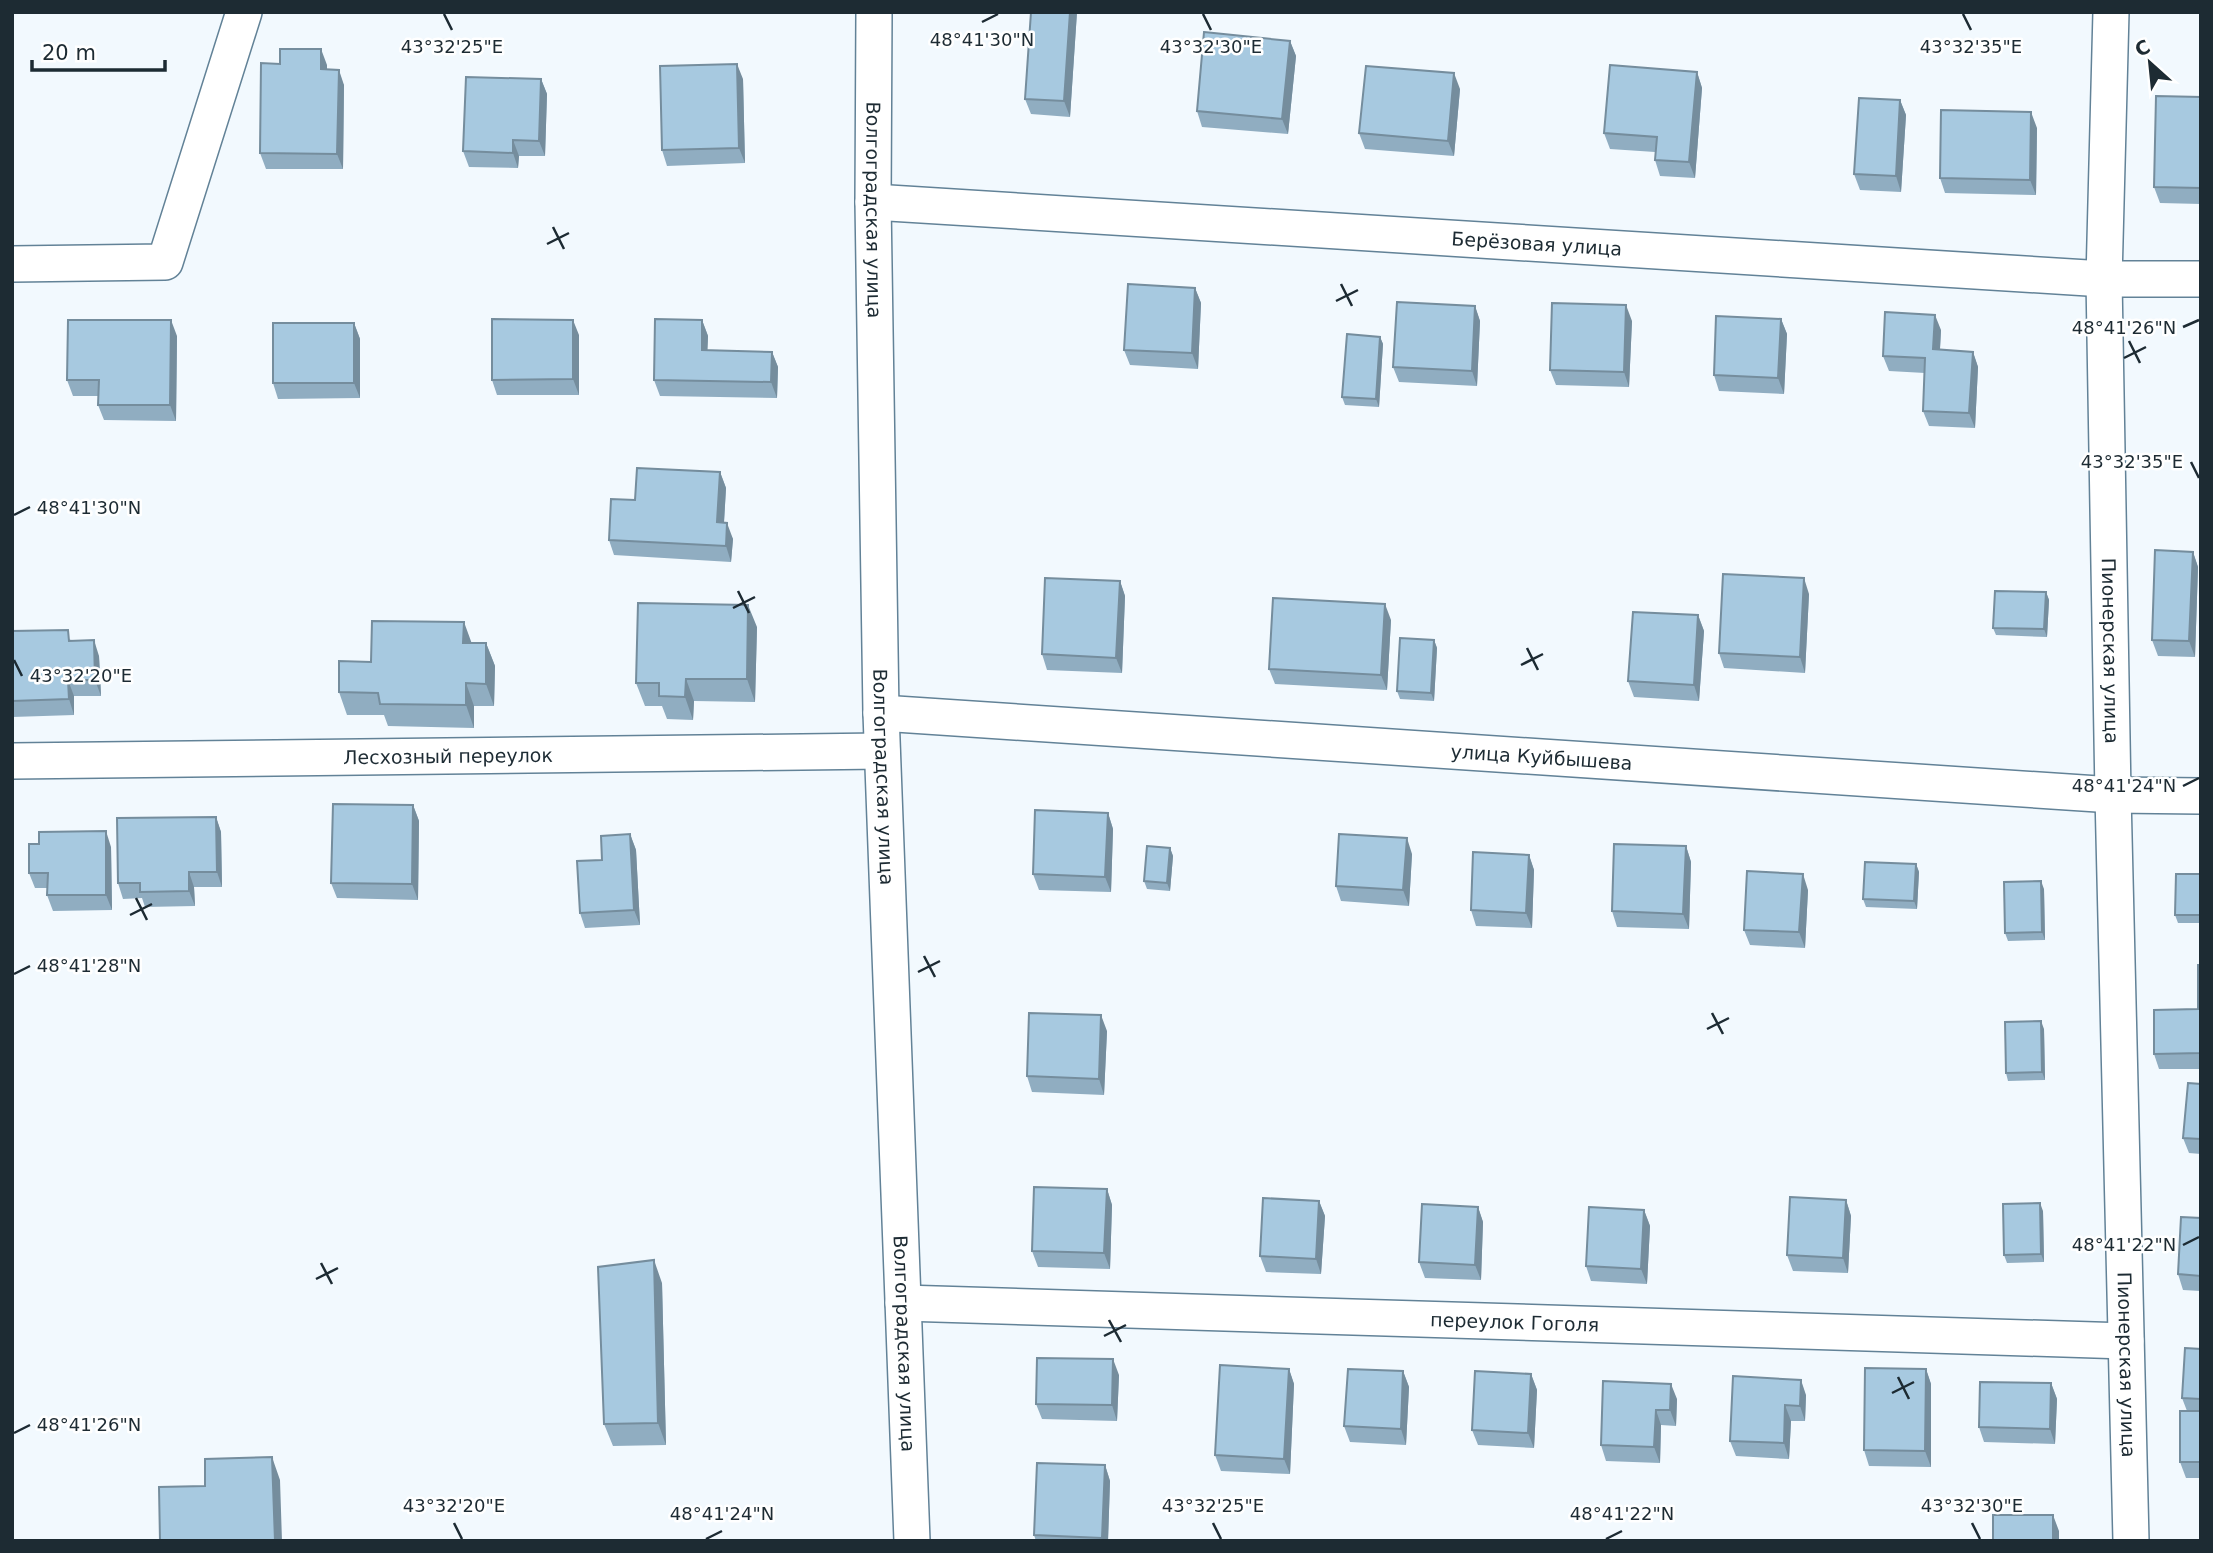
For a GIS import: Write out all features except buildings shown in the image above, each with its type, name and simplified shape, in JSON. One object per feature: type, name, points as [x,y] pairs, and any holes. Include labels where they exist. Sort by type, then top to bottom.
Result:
[{"type":"street","points":[[12,264],[165,262],[244,12]]},
{"type":"street","name":"Волгоградская улица","points":[[874,12],[873,202],[881,713],[912,1541]]},
{"type":"street","name":"Пионерская улица","points":[[2111,12],[2104,279],[2131,1541]]},
{"type":"street","name":"Берёзовая улица","points":[[873,202],[2104,279],[2201,279]]},
{"type":"street","name":"улица Куйбышева","points":[[881,713],[2113,795],[2201,796]]},
{"type":"street","name":"Лесхозный переулок","points":[[12,761],[882,751]]},
{"type":"street","name":"переулок Гоголя","points":[[903,1303],[2126,1341]]}]
